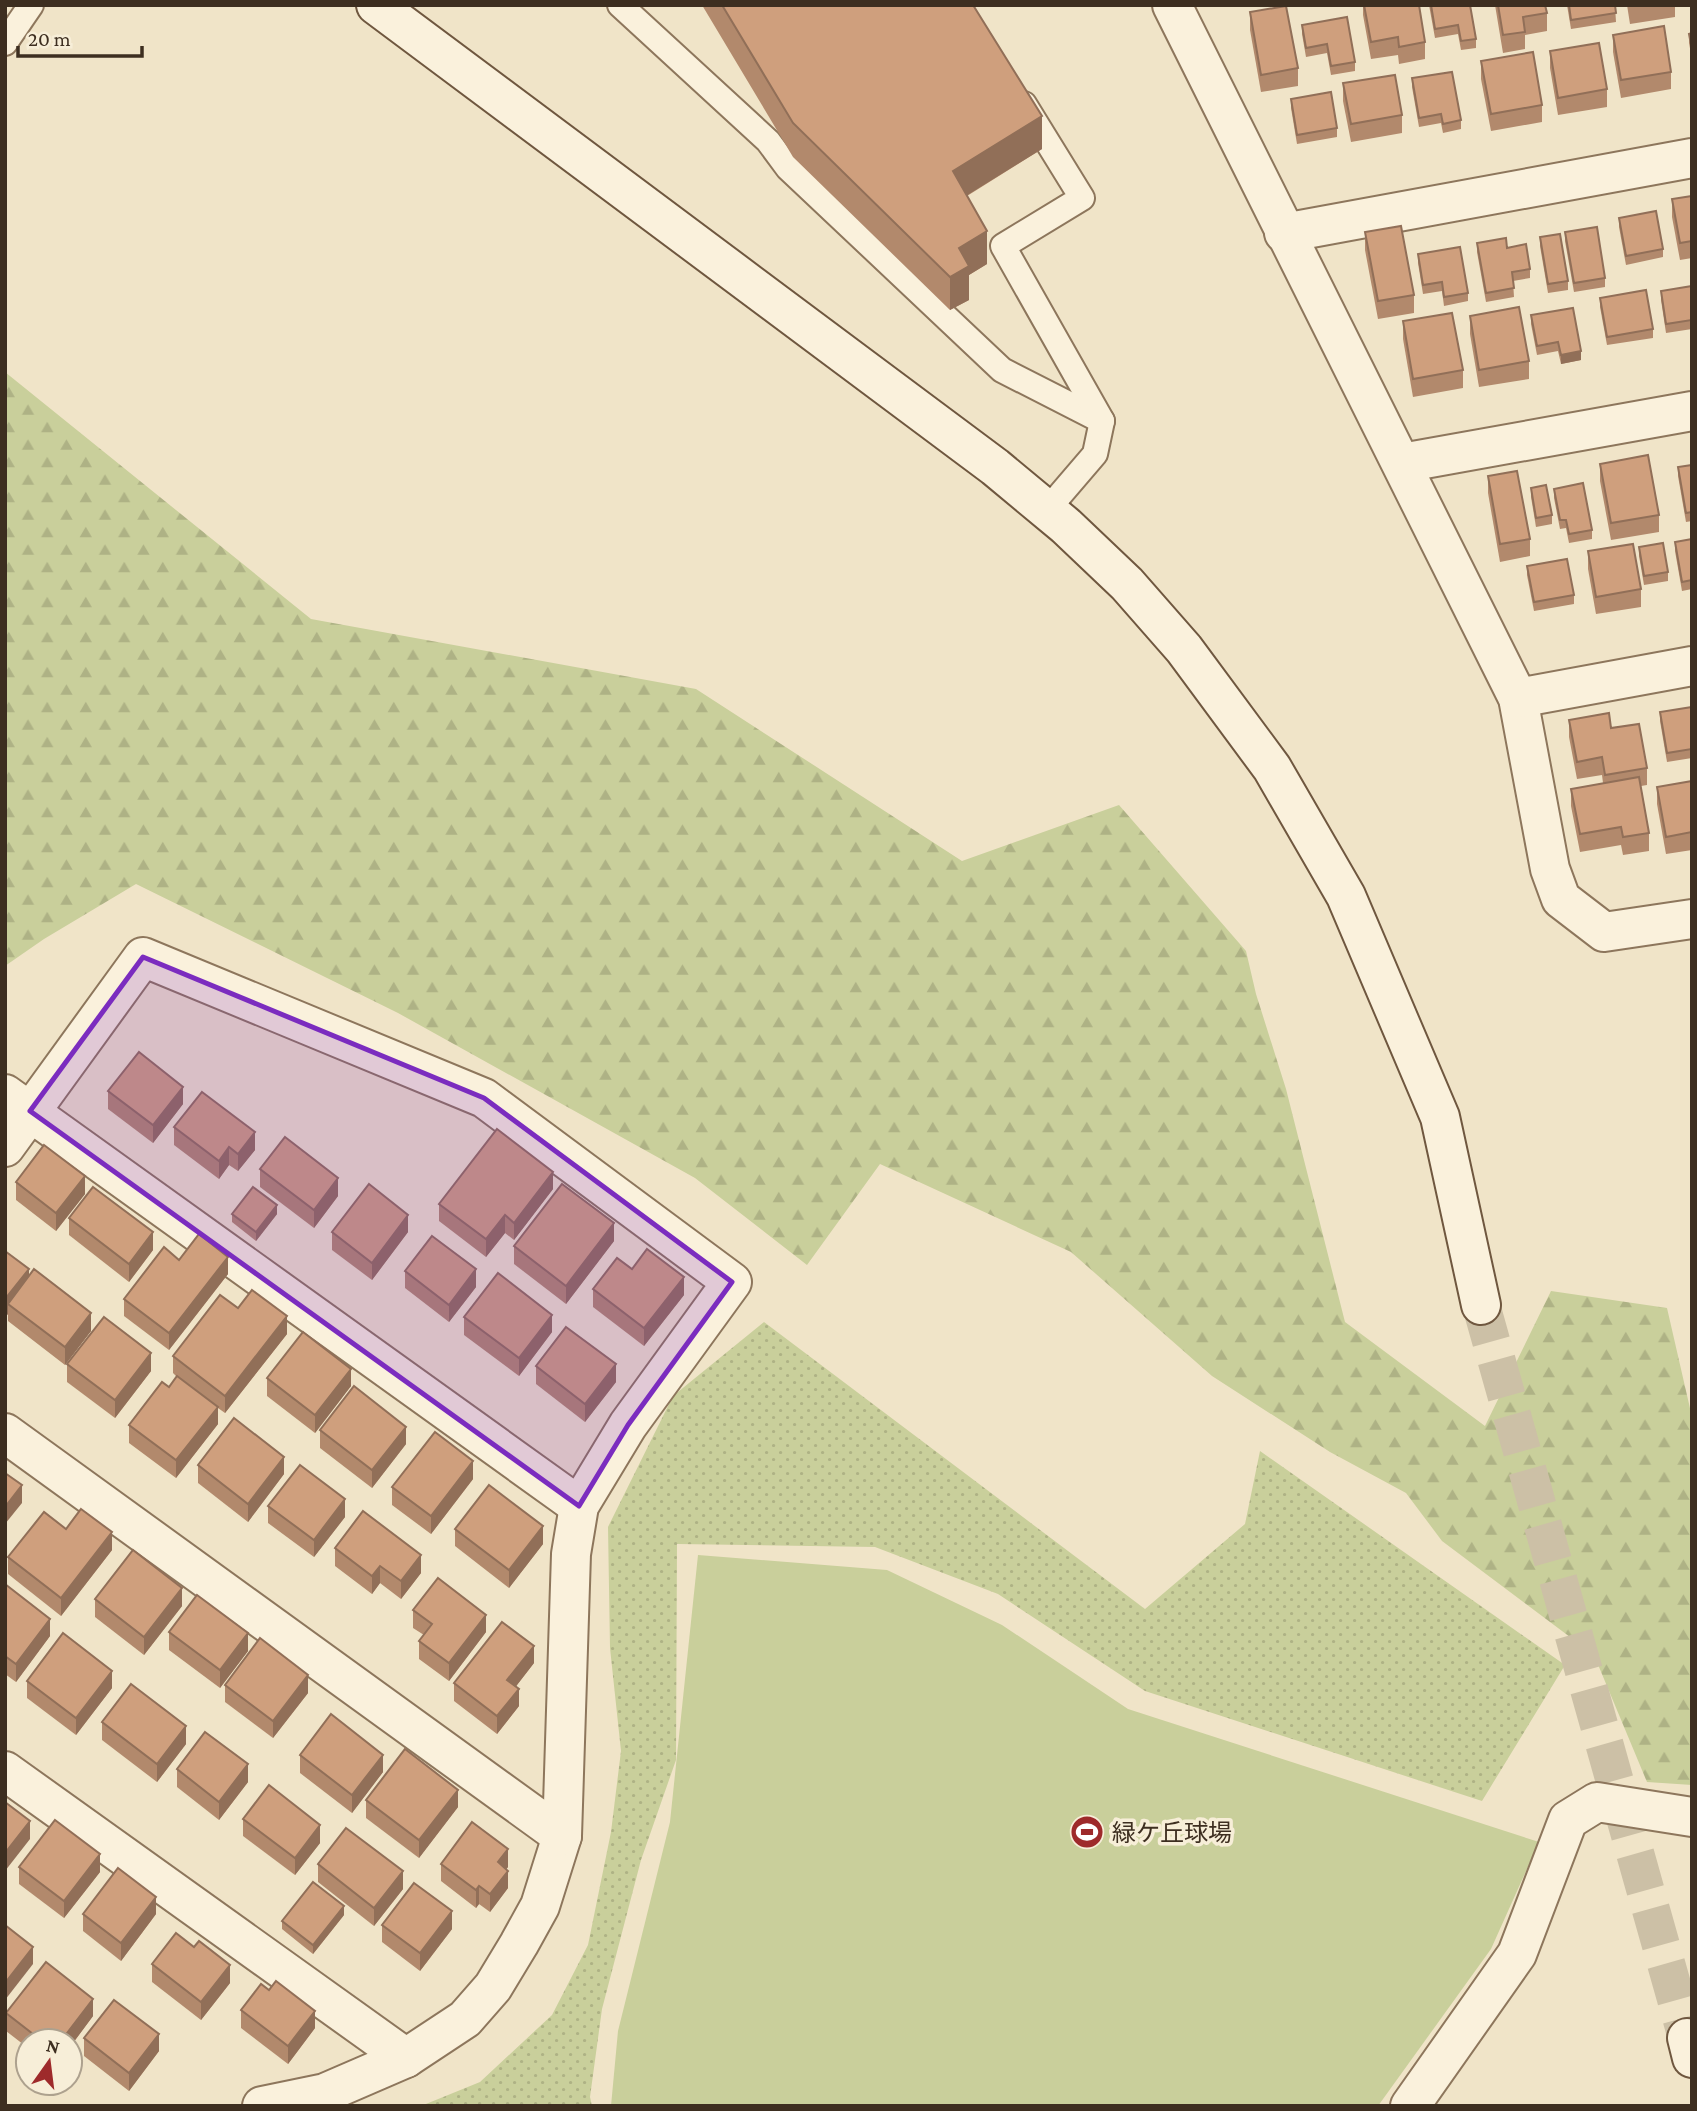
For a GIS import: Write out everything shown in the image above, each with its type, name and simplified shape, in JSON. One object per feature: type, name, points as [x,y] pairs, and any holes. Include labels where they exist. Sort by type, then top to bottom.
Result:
[{"type":"street","points":[[376,5],[995,467],[1047,509],[1127,584],[1184,649],[1272,768],[1346,896],[1440,1117],[1481,1305]]},
{"type":"street","points":[[1172,5],[1518,698],[1550,869],[1561,899],[1604,932],[1692,919]]},
{"type":"street","points":[[1284,233],[1692,158]]},
{"type":"street","points":[[1402,463],[1692,411]]},
{"type":"street","points":[[1518,698],[1692,666]]},
{"type":"street","points":[[5,1147],[17,1102],[143,957],[484,1098],[732,1282],[628,1424],[579,1506],[571,1554],[562,1836],[540,1906],[494,1987],[465,2019],[406,2058],[325,2093],[262,2106]]},
{"type":"street","points":[[17,1102],[579,1506]]},
{"type":"street","points":[[5,1433],[562,1836]]},
{"type":"street","points":[[5,1771],[406,2058]]},
{"type":"street","points":[[1410,2106],[1517,1954],[1568,1820],[1597,1802],[1692,1817]]},
{"type":"lane","points":[[5,43],[31,5]]},
{"type":"lane","points":[[620,5],[768,141],[789,169],[1002,370],[1102,421]]},
{"type":"lane","points":[[1012,85],[1083,198],[1003,246],[1102,421],[1095,454],[1047,509]]},
{"type":"highlighted area","points":[[143,957],[484,1098],[732,1282],[628,1425],[579,1506],[30,1111]]},
{"type":"green space","points":[[5,372],[311,619],[696,689],[962,861],[1119,805],[1246,951],[1256,994],[1286,1089],[1345,1322],[1485,1426],[1551,1291],[1667,1308],[1692,1417],[1692,1785],[1647,1782],[1594,1655],[1442,1541],[1406,1493],[1330,1452],[1212,1376],[1071,1252],[880,1164],[807,1265],[695,1178],[398,1013],[136,884],[44,939],[5,966]]},
{"type":"green space","points":[[764,1322],[1145,1609],[1245,1524],[1260,1451],[1565,1665],[1482,1801],[1145,1691],[998,1594],[875,1547],[677,1544],[676,1760],[641,1860],[602,2009],[590,2097],[592,2106],[421,2106],[480,2082],[552,2015],[588,1945],[611,1832],[621,1751],[610,1648],[608,1527],[673,1396]]},
{"type":"green space","name":"緑ケ丘球場","points":[[698,1555],[887,1570],[1002,1625],[1128,1709],[1539,1842],[1491,1949],[1378,2106],[611,2106],[618,2031],[670,1822]]},
{"type":"building","points":[[722,5],[973,5],[1042,116],[953,171],[987,231],[959,248],[969,266],[950,277],[793,123]]},
{"type":"building","points":[[1364,5],[1419,5],[1425,42],[1399,47],[1398,37],[1371,42]]},
{"type":"building","points":[[1431,5],[1470,5],[1476,39],[1461,41],[1458,25],[1435,29]]},
{"type":"building","points":[[1498,5],[1545,5],[1547,13],[1523,17],[1525,32],[1503,35]]},
{"type":"building","points":[[1569,5],[1615,5],[1616,13],[1571,20]]},
{"type":"building","points":[[1286,6],[1298,68],[1261,75],[1250,12]]},
{"type":"building","points":[[1347,17],[1355,62],[1331,66],[1327,44],[1306,48],[1302,25]]},
{"type":"building","points":[[1664,26],[1671,72],[1621,80],[1613,35]]},
{"type":"building","points":[[1599,43],[1607,89],[1558,98],[1550,51]]},
{"type":"building","points":[[1533,52],[1542,105],[1491,114],[1481,61]]},
{"type":"building","points":[[1452,72],[1461,120],[1443,124],[1441,114],[1419,118],[1412,78]]},
{"type":"building","points":[[1395,75],[1402,115],[1351,124],[1343,83]]},
{"type":"building","points":[[1331,92],[1337,128],[1297,135],[1291,99]]},
{"type":"building","points":[[1692,196],[1692,241],[1680,243],[1672,199]]},
{"type":"building","points":[[1656,211],[1663,249],[1626,256],[1619,218]]},
{"type":"building","points":[[1401,226],[1414,295],[1378,301],[1365,232]]},
{"type":"building","points":[[1597,227],[1605,278],[1574,283],[1565,232]]},
{"type":"building","points":[[1560,234],[1568,281],[1548,284],[1540,237]]},
{"type":"building","points":[[1506,238],[1507,248],[1526,244],[1530,269],[1512,272],[1514,288],[1486,293],[1477,243]]},
{"type":"building","points":[[1460,247],[1468,293],[1444,297],[1442,282],[1423,285],[1418,254]]},
{"type":"building","points":[[1692,286],[1692,320],[1666,324],[1661,291]]},
{"type":"building","points":[[1646,290],[1653,329],[1607,337],[1600,298]]},
{"type":"building","points":[[1519,307],[1529,361],[1479,370],[1470,316]]},
{"type":"building","points":[[1573,308],[1581,351],[1561,355],[1558,342],[1537,346],[1531,315]]},
{"type":"building","points":[[1452,313],[1463,370],[1413,379],[1403,321]]},
{"type":"building","points":[[1648,455],[1659,515],[1611,523],[1600,464]]},
{"type":"building","points":[[1692,465],[1692,512],[1686,513],[1678,467]]},
{"type":"building","points":[[1517,471],[1530,539],[1500,544],[1488,476]]},
{"type":"building","points":[[1583,483],[1592,530],[1569,534],[1566,520],[1560,520],[1554,489]]},
{"type":"building","points":[[1546,485],[1552,515],[1536,518],[1531,488]]},
{"type":"building","points":[[1692,539],[1692,580],[1682,582],[1675,542]]},
{"type":"building","points":[[1663,543],[1668,572],[1644,576],[1639,547]]},
{"type":"building","points":[[1633,544],[1641,589],[1596,597],[1588,551]]},
{"type":"building","points":[[1567,559],[1574,595],[1534,602],[1527,566]]},
{"type":"building","points":[[1692,707],[1692,749],[1667,753],[1660,712]]},
{"type":"building","points":[[1609,713],[1611,728],[1639,724],[1647,768],[1605,775],[1602,757],[1577,762],[1569,720]]},
{"type":"building","points":[[1639,777],[1649,833],[1623,837],[1621,827],[1580,834],[1571,789]]},
{"type":"building","points":[[1692,781],[1692,832],[1666,837],[1657,787]]},
{"type":"building","points":[[139,1052],[183,1087],[153,1125],[108,1091]]},
{"type":"building","points":[[202,1092],[255,1132],[238,1154],[229,1147],[219,1161],[174,1127]]},
{"type":"building","points":[[497,1129],[553,1172],[514,1223],[505,1215],[486,1239],[439,1204]]},
{"type":"building","points":[[285,1137],[338,1178],[314,1210],[260,1169]]},
{"type":"building","points":[[44,1145],[85,1176],[56,1213],[16,1182]]},
{"type":"building","points":[[369,1184],[408,1215],[372,1263],[332,1232]]},
{"type":"building","points":[[562,1184],[614,1223],[566,1286],[514,1246]]},
{"type":"building","points":[[93,1187],[153,1232],[129,1264],[69,1218]]},
{"type":"building","points":[[253,1187],[277,1205],[256,1232],[232,1214]]},
{"type":"building","points":[[199,1234],[228,1257],[169,1333],[124,1299],[164,1247],[179,1260]]},
{"type":"building","points":[[432,1236],[476,1269],[449,1305],[405,1271]]},
{"type":"building","points":[[647,1249],[684,1277],[644,1328],[593,1289],[617,1258],[632,1269]]},
{"type":"building","points":[[5,1251],[29,1269],[5,1299]]},
{"type":"building","points":[[34,1269],[91,1313],[65,1347],[8,1304]]},
{"type":"building","points":[[498,1273],[552,1315],[519,1358],[464,1317]]},
{"type":"building","points":[[252,1290],[287,1316],[225,1396],[173,1356],[220,1295],[238,1308]]},
{"type":"building","points":[[104,1317],[151,1353],[115,1400],[67,1364]]},
{"type":"building","points":[[566,1327],[616,1364],[585,1404],[536,1366]]},
{"type":"building","points":[[303,1332],[351,1369],[315,1415],[267,1378]]},
{"type":"building","points":[[177,1376],[218,1407],[176,1460],[129,1425],[162,1382],[169,1387]]},
{"type":"building","points":[[354,1386],[406,1427],[372,1470],[320,1430]]},
{"type":"building","points":[[234,1418],[284,1457],[248,1504],[198,1465]]},
{"type":"building","points":[[435,1432],[473,1461],[431,1516],[392,1487]]},
{"type":"building","points":[[300,1465],[345,1499],[314,1540],[268,1506]]},
{"type":"building","points":[[5,1473],[22,1485],[5,1507]]},
{"type":"building","points":[[489,1485],[543,1526],[509,1570],[455,1529]]},
{"type":"building","points":[[81,1509],[112,1532],[61,1598],[8,1557],[44,1512],[66,1529]]},
{"type":"building","points":[[363,1511],[421,1555],[401,1581],[380,1566],[372,1576],[335,1548]]},
{"type":"building","points":[[133,1550],[182,1588],[144,1637],[95,1599]]},
{"type":"building","points":[[438,1578],[486,1615],[449,1663],[419,1641],[432,1624],[413,1610]]},
{"type":"building","points":[[5,1584],[50,1619],[16,1664],[5,1656]]},
{"type":"building","points":[[197,1595],[248,1633],[220,1670],[169,1632]]},
{"type":"building","points":[[502,1622],[534,1646],[507,1680],[519,1689],[497,1716],[454,1683]]},
{"type":"building","points":[[63,1633],[112,1671],[76,1718],[27,1681]]},
{"type":"building","points":[[260,1638],[308,1675],[273,1721],[225,1685]]},
{"type":"building","points":[[131,1684],[186,1726],[157,1764],[102,1722]]},
{"type":"building","points":[[331,1714],[383,1755],[352,1795],[300,1755]]},
{"type":"building","points":[[205,1732],[248,1764],[219,1802],[177,1769]]},
{"type":"building","points":[[405,1749],[458,1790],[419,1840],[366,1800]]},
{"type":"building","points":[[269,1785],[320,1825],[295,1858],[243,1819]]},
{"type":"building","points":[[5,1802],[30,1821],[5,1853]]},
{"type":"building","points":[[55,1820],[100,1854],[64,1901],[19,1867]]},
{"type":"building","points":[[472,1822],[508,1849],[498,1862],[508,1871],[490,1894],[479,1886],[476,1890],[441,1864]]},
{"type":"building","points":[[346,1828],[403,1871],[374,1908],[318,1864]]},
{"type":"building","points":[[118,1868],[156,1897],[121,1943],[83,1914]]},
{"type":"building","points":[[313,1882],[344,1906],[313,1945],[282,1921]]},
{"type":"building","points":[[414,1883],[452,1911],[420,1953],[382,1925]]},
{"type":"building","points":[[5,1925],[33,1947],[5,1983]]},
{"type":"building","points":[[176,1933],[194,1947],[199,1941],[230,1965],[201,2002],[152,1964]]},
{"type":"building","points":[[46,1962],[93,1999],[72,2027],[24,2027],[6,2013]]},
{"type":"building","points":[[276,1981],[315,2011],[288,2046],[241,2010],[261,1984],[269,1990]]},
{"type":"building","points":[[114,2000],[159,2034],[129,2073],[84,2038]]},
{"type":"tunnel","points":[[1481,1305],[1687,2038]]},
{"type":"place","name":"緑ケ丘球場","points":[[1087,1832]]}]
